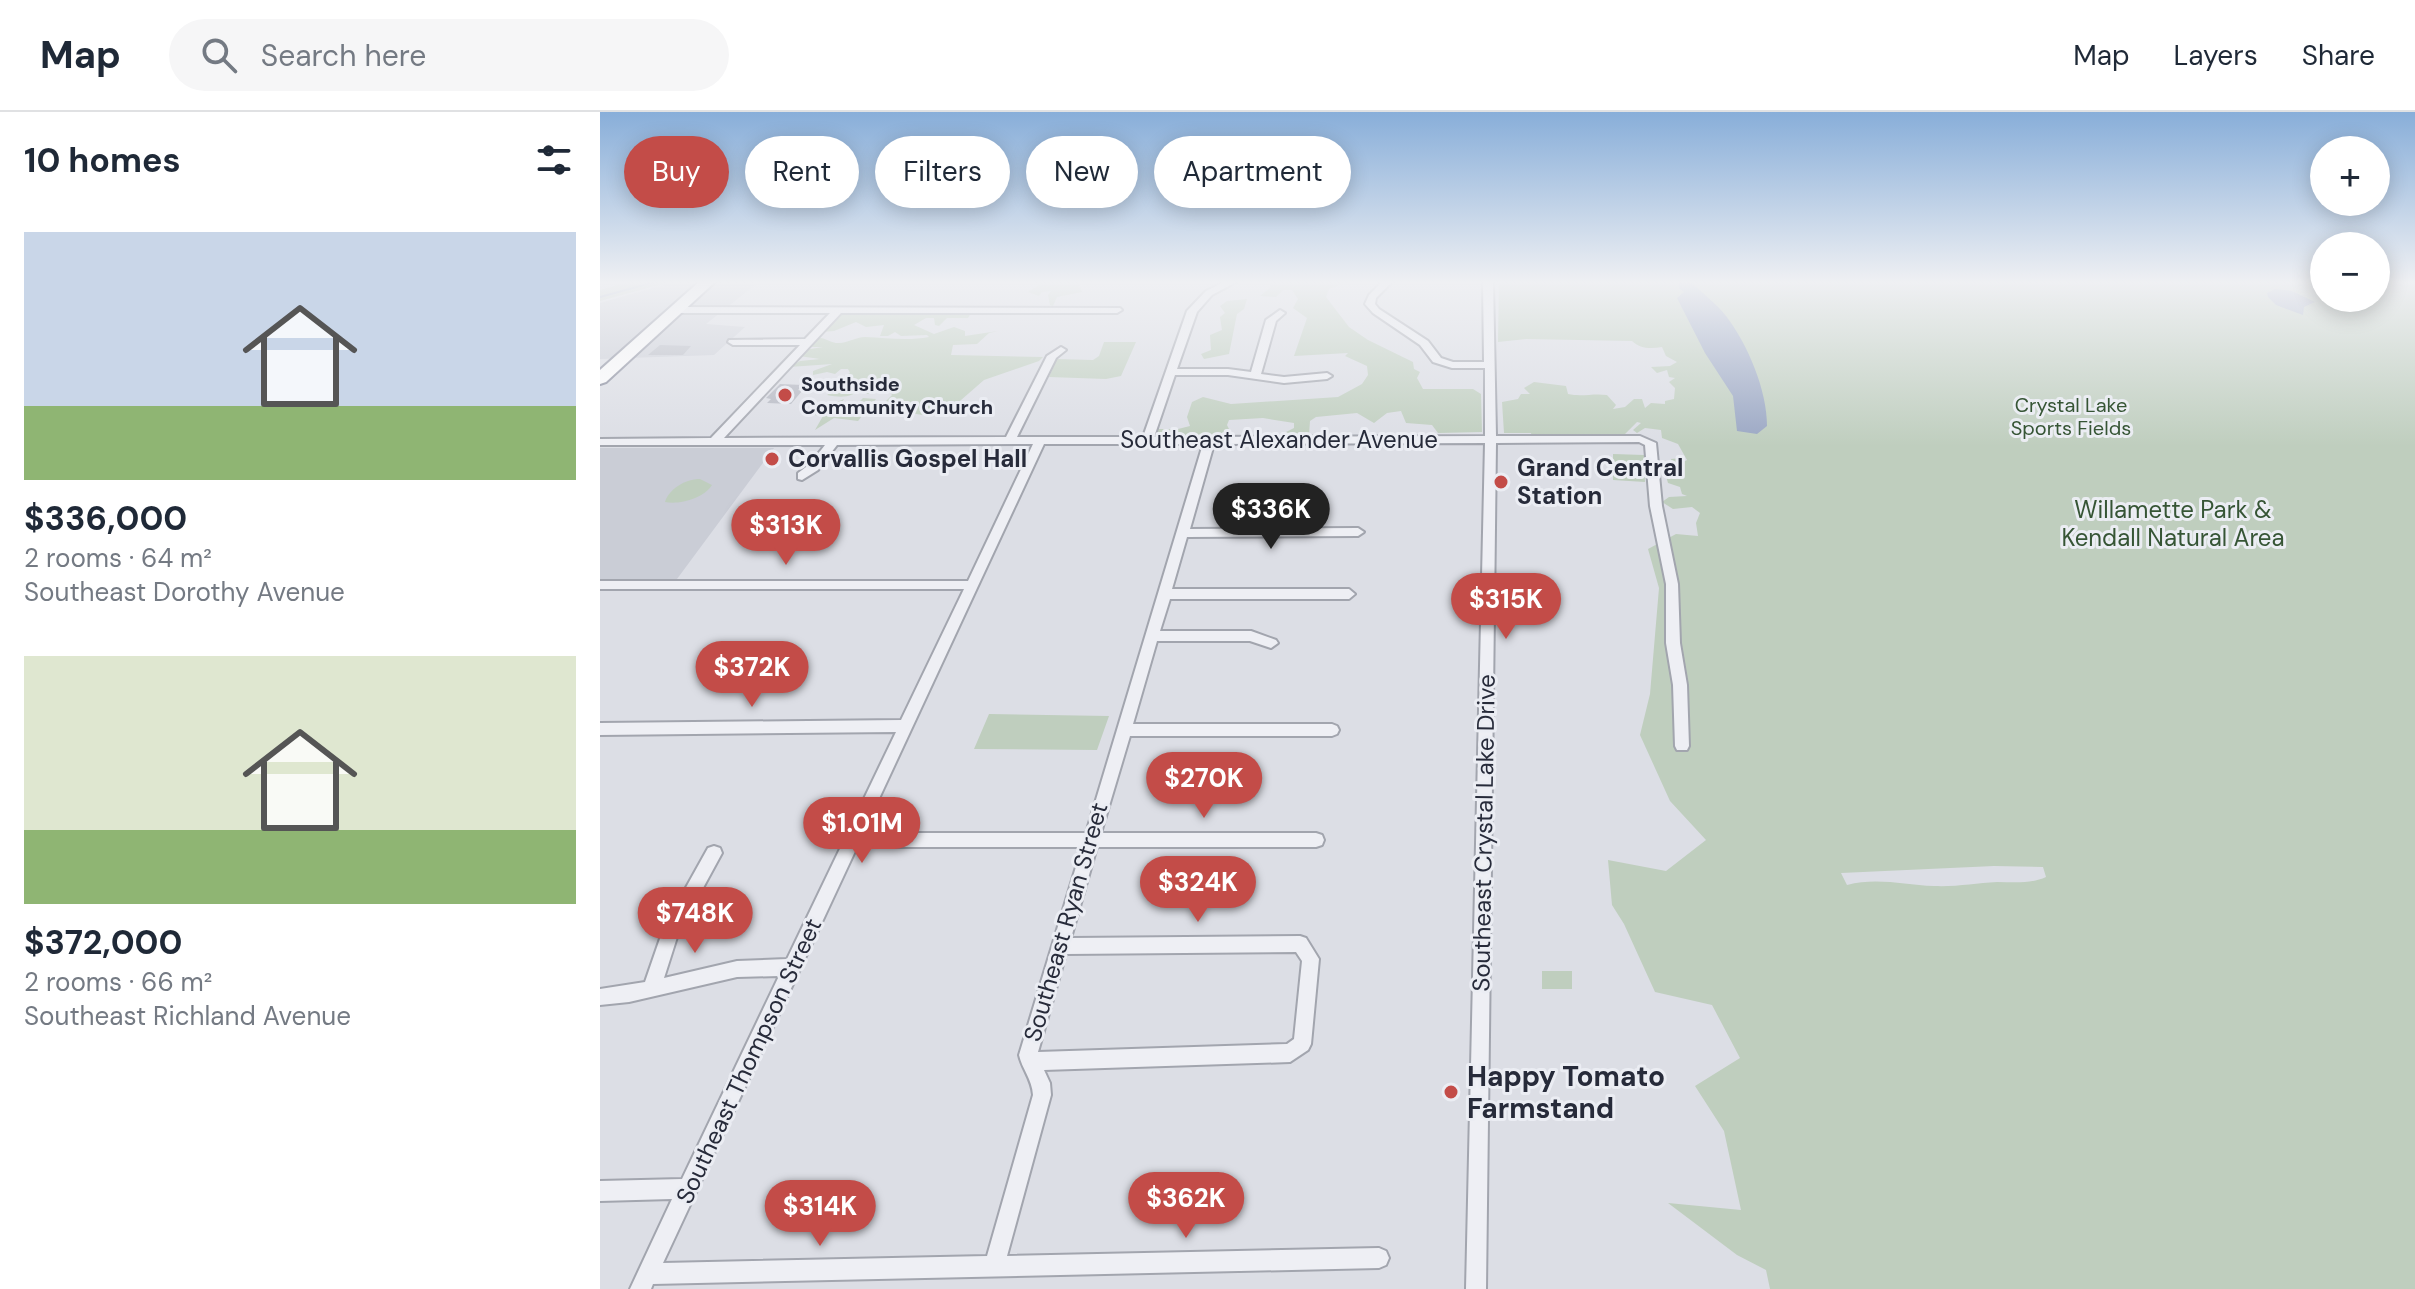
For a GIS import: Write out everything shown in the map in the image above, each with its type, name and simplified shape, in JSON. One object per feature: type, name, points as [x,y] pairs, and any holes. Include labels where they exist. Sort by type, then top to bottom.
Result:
[{"type":"highway","points":[[600,379],[648,336]]},
{"type":"street","points":[[715,441],[814,336]]},
{"type":"street","points":[[1147,440],[1184,336]]},
{"type":"street","points":[[1255,377],[1267,336]]},
{"type":"street","points":[[1413,336],[1424,343],[1437,360],[1452,365],[1489,365]]},
{"type":"street","name":"Southeast Crystal Lake Drive","points":[[1476,1289],[1491,440],[1489,336]]},
{"type":"street","points":[[733,342],[808,342]]},
{"type":"street","points":[[1010,441],[1052,356],[1061,350]]},
{"type":"street","points":[[1170,372],[1228,372],[1284,380],[1327,376]]},
{"type":"street","name":"Southeast Alexander Avenue","points":[[600,442],[1640,439],[1650,443],[1656,506],[1672,584],[1673,643],[1680,685],[1682,746]]},
{"type":"street","name":"Southeast Ryan Street","points":[[994,1266],[1042,1095],[1041,1083],[1028,1055],[1210,440]]},
{"type":"street","name":"Southeast Thompson Street","points":[[644,1281],[1040,441]]},
{"type":"street","points":[[802,476],[814,467],[833,442]]},
{"type":"street","points":[[1183,533],[1358,532]]},
{"type":"street","points":[[600,585],[972,585]]},
{"type":"street","points":[[1164,594],[1349,594]]},
{"type":"street","points":[[1152,636],[1251,636],[1271,643]]},
{"type":"street","points":[[600,729],[905,726]]},
{"type":"street","points":[[1124,730],[1332,730]]},
{"type":"street","points":[[852,840],[1316,840]]},
{"type":"street","points":[[652,988],[670,932],[714,853]]},
{"type":"street","points":[[1029,1061],[1290,1053],[1299,1049],[1311,959],[1300,944],[1059,946]]},
{"type":"street","points":[[600,997],[737,969],[793,967]]},
{"type":"street","points":[[600,1191],[688,1189]]},
{"type":"street","points":[[644,1281],[994,1266],[1379,1258]]},
{"type":"shaded area","points":[[600,336],[735,336],[714,355],[600,359]]},
{"type":"shaded area","points":[[600,448],[774,448],[677,579],[600,579]]},
{"type":"green space","points":[[986,336],[977,344],[953,345],[951,355],[1043,357],[984,380],[945,414],[929,416],[891,410],[883,404],[892,395],[884,386],[872,394],[866,394],[871,388],[863,387],[846,396],[827,395],[841,386],[834,381],[850,373],[848,369],[841,369],[835,374],[813,375],[813,371],[832,364],[789,367],[800,361],[820,359],[799,356],[804,350],[823,347],[812,347],[814,338],[839,343],[865,337]]},
{"type":"green space","points":[[1210,336],[1233,336],[1229,354],[1204,359],[1201,354],[1211,350]]},
{"type":"green space","points":[[1301,336],[1362,336],[1413,362],[1414,369],[1420,372],[1417,378],[1423,389],[1473,389],[1481,394],[1482,432],[1438,433],[1432,425],[1406,423],[1401,411],[1387,413],[1374,423],[1357,413],[1316,417],[1310,421],[1309,435],[1301,438],[1282,434],[1294,428],[1294,423],[1263,418],[1229,420],[1227,425],[1231,433],[1227,438],[1154,435],[1155,429],[1190,426],[1187,417],[1192,402],[1203,397],[1231,404],[1338,397],[1362,384],[1368,375],[1367,366],[1345,356],[1348,353],[1294,356]]},
{"type":"green space","name":"Willamette Park & Kendall Natural Area","points":[[1498,336],[2415,336],[2415,1289],[1770,1289],[1766,1270],[1737,1255],[1668,1203],[1741,1210],[1724,1131],[1695,1086],[1740,1058],[1712,1005],[1655,992],[1612,905],[1608,860],[1666,871],[1706,840],[1670,801],[1640,735],[1650,694],[1659,588],[1648,549],[1676,534],[1698,536],[1696,523],[1700,513],[1692,507],[1673,509],[1662,502],[1669,497],[1687,496],[1682,494],[1680,487],[1668,483],[1666,476],[1669,468],[1674,467],[1671,459],[1687,460],[1678,444],[1662,438],[1661,430],[1645,428],[1637,433],[1633,430],[1641,423],[1637,422],[1623,436],[1532,437],[1531,433],[1504,433],[1502,402],[1518,399],[1521,394],[1530,394],[1524,388],[1534,382],[1566,386],[1568,394],[1607,395],[1616,405],[1613,409],[1625,407],[1634,399],[1642,399],[1645,408],[1651,403],[1665,404],[1665,401],[1674,399],[1675,388],[1669,382],[1675,378],[1669,377],[1667,370],[1657,373],[1651,367],[1670,366],[1677,362],[1666,356],[1662,347],[1646,348],[1632,341],[1526,339],[1498,342]],"holes":[[[1994,866],[2043,867],[2046,877],[2034,881],[1950,886],[1880,882],[1847,885],[1841,873]]]},
{"type":"green space","points":[[1104,342],[1136,342],[1121,376],[1106,379],[1049,377],[1057,359],[1093,360],[1099,356]]},
{"type":"green space","points":[[863,398],[876,399],[858,421],[834,418],[815,430],[823,416],[814,415],[817,410],[844,399],[840,406],[853,408]]},
{"type":"green space","points":[[1613,454],[1644,455],[1645,482],[1613,480]]},
{"type":"green space","points":[[700,479],[712,485],[703,494],[684,501],[665,502],[678,486]]},
{"type":"green space","points":[[989,714],[1109,716],[1097,750],[974,749]]},
{"type":"green space","points":[[1542,971],[1572,971],[1572,989],[1542,989]]},
{"type":"water","points":[[1696,336],[1739,336],[1742,340],[1764,398],[1767,426],[1757,434],[1737,431],[1733,396]]},
{"type":"building","points":[[660,345],[691,346],[683,355],[648,355]]},
{"type":"building","name":"Southside Community Church","points":[[780,384],[803,385],[798,390],[802,391],[791,404],[767,403],[771,399],[766,398]]},
{"type":"place","name":"Southside Community Church","points":[[785,395]]},
{"type":"place","name":"Corvallis Gospel Hall","points":[[772,459]]},
{"type":"place","name":"Grand Central Station","points":[[1501,482]]},
{"type":"place","name":"Happy Tomato Farmstand","points":[[1451,1092]]},
{"type":"park label","name":"Crystal Lake Sports Fields","points":[[2071,416]]}]
